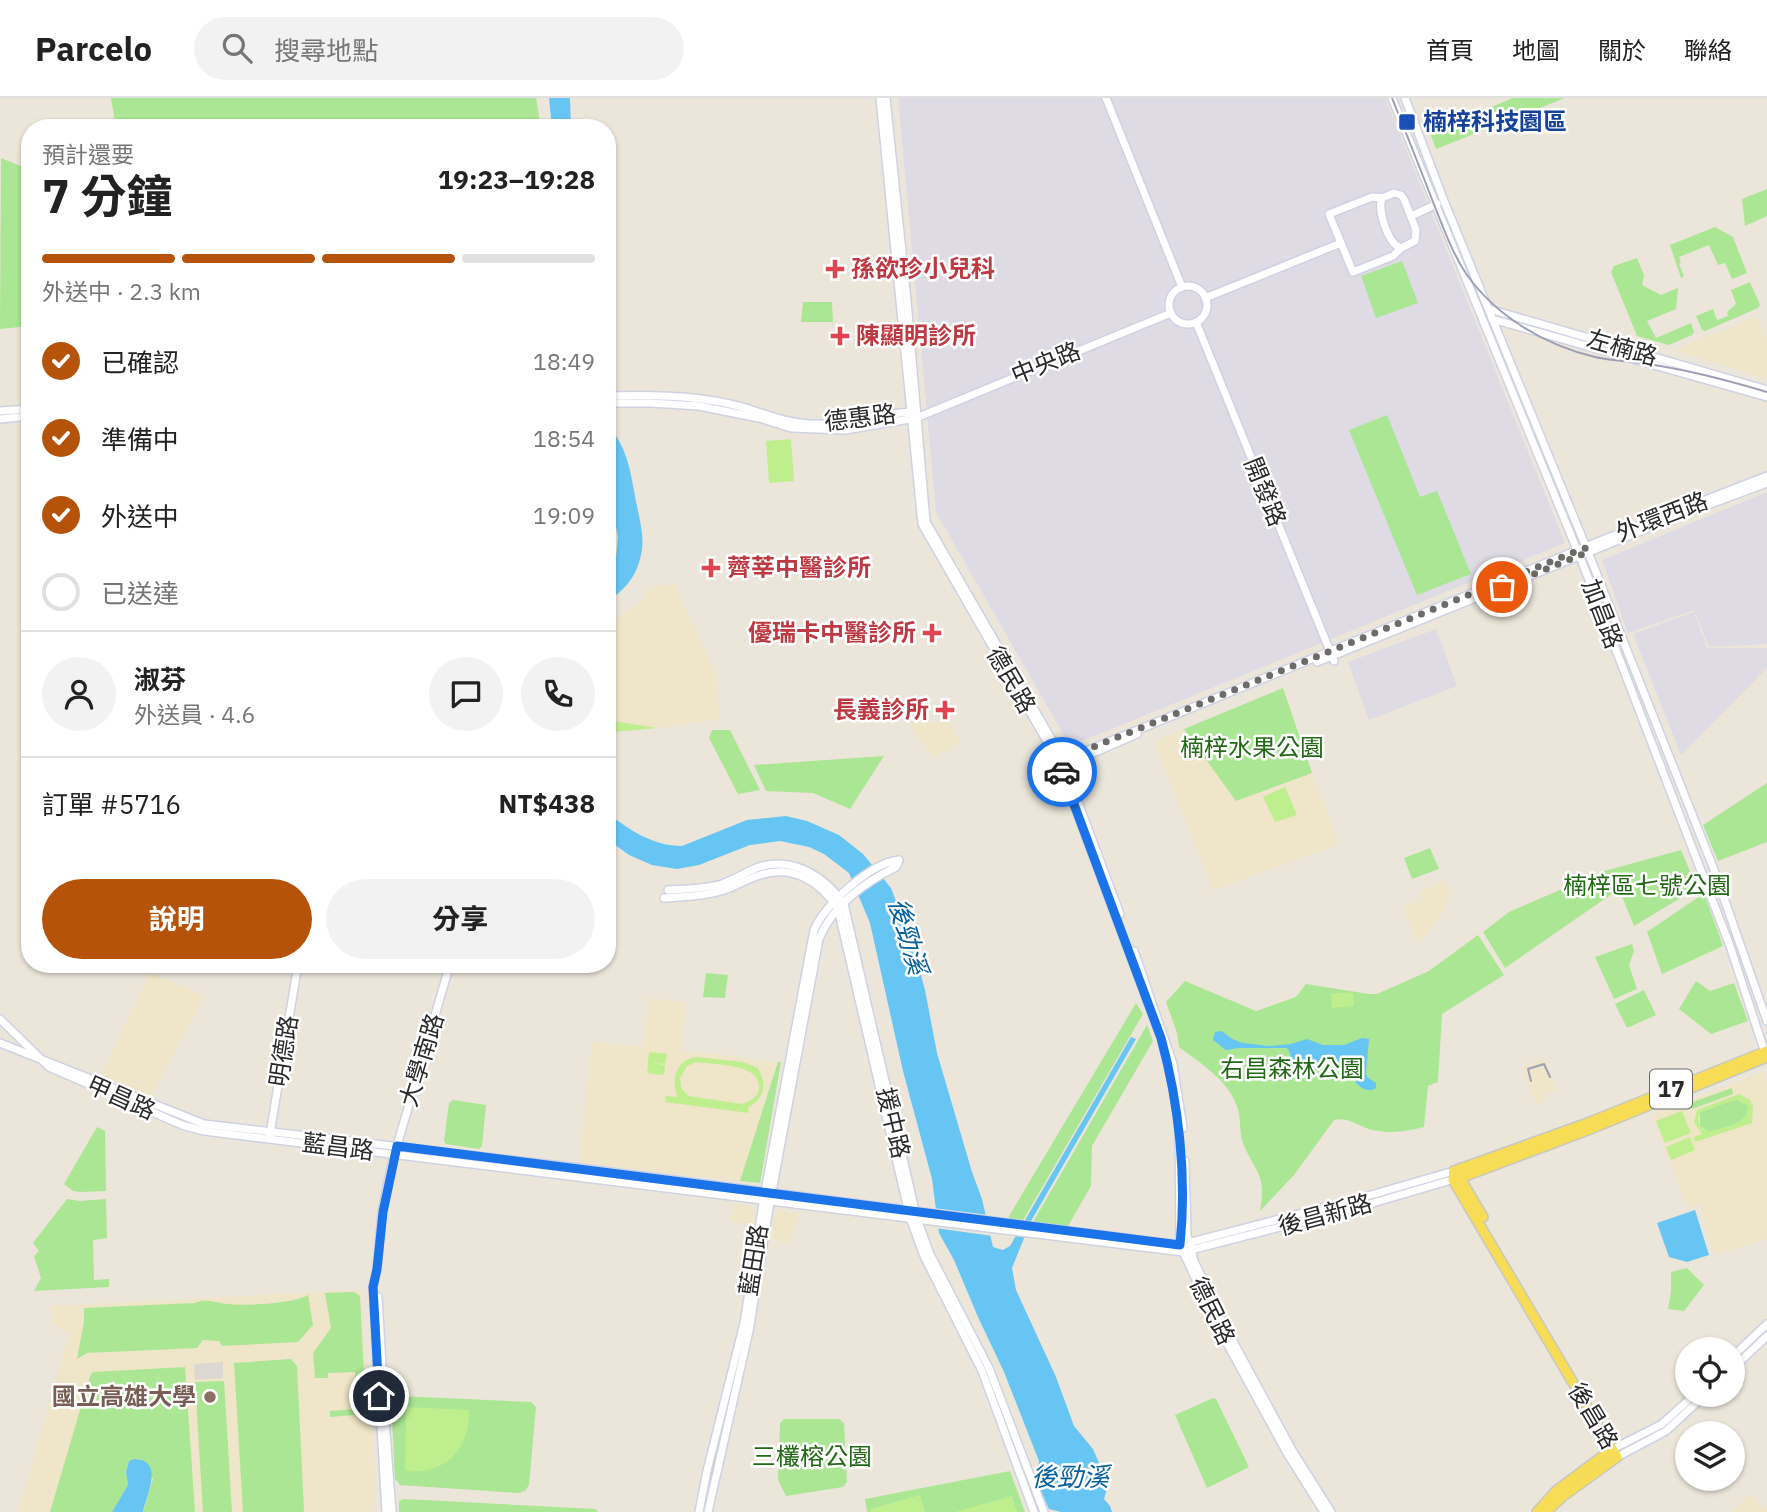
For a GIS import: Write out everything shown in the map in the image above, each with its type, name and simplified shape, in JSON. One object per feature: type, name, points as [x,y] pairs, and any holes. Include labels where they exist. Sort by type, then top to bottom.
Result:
[{"type":"main road","name":"17","points":[[1455,1176],[1766,1055]]},
{"type":"main road","name":"後昌路","points":[[1455,1176],[1614,1451]]},
{"type":"main road","points":[[1536,1512],[1557,1490],[1614,1451]]},
{"type":"main road","points":[[1546,1512],[1614,1451]]},
{"type":"street","name":"德民路","points":[[880,98],[915,415]]},
{"type":"street","name":"德民路","points":[[886,98],[907,300],[920,511],[925,531],[1059,765],[1147,984],[1173,1064],[1182,1111],[1186,1248],[1217,1325],[1287,1452],[1324,1512]]},
{"type":"street","points":[[1106,98],[1182,287]]},
{"type":"street","name":"加昌路","points":[[1392,98],[1578,553],[1713,901],[1766,1055]]},
{"type":"street","name":"加昌路","points":[[1405,98],[1717,878],[1767,1021]]},
{"type":"street","points":[[1391,194],[1401,195],[1411,216],[1416,230],[1415,241],[1401,248],[1393,256],[1353,272],[1329,214],[1372,197],[1382,198],[1391,194]]},
{"type":"street","points":[[1382,198],[1380,207],[1391,240],[1395,246],[1401,248]]},
{"type":"street","points":[[1411,216],[1444,201]]},
{"type":"street","points":[[1205,298],[1341,243]]},
{"type":"street","points":[[1182,287],[1198,289],[1205,298],[1205,312],[1196,322],[1183,323],[1171,313],[1171,297],[1182,287]]},
{"type":"street","name":"左楠路","points":[[1477,307],[1767,390]]},
{"type":"street","name":"中央路","points":[[915,415],[1171,313]]},
{"type":"street","name":"左楠路","points":[[1481,316],[1767,397]]},
{"type":"street","name":"開發路","points":[[1196,322],[1332,656]]},
{"type":"street","name":"德惠路","points":[[616,399],[699,406],[810,430],[845,430],[915,415]]},
{"type":"street","points":[[0,411],[21,410]]},
{"type":"street","points":[[0,419],[21,417]]},
{"type":"street","name":"外環西路","points":[[1587,550],[1767,476]]},
{"type":"street","name":"外環西路","points":[[1059,765],[1332,656],[1578,553],[1767,483]]},
{"type":"street","name":"藍田路","points":[[708,1512],[749,1331],[768,1192],[811,939],[818,921],[872,872],[895,864]]},
{"type":"street","points":[[666,894],[710,894],[777,871],[814,881],[842,901]]},
{"type":"street","name":"援中路","points":[[842,901],[912,1215],[924,1255],[982,1371],[1034,1512]]},
{"type":"street","name":"明德路","points":[[270,1135],[297,973]]},
{"type":"street","name":"大學南路","points":[[392,1512],[376,1279],[383,1212],[396,1150],[447,973]]},
{"type":"street","points":[[0,1019],[40,1060]]},
{"type":"street","name":"甲昌路","points":[[0,1043],[182,1125],[204,1127]]},
{"type":"street","name":"藍昌路","points":[[204,1127],[768,1192],[990,1226],[1186,1248]]},
{"type":"street","name":"藍昌路","points":[[396,1150],[767,1201],[912,1215]]},
{"type":"street","name":"後昌新路","points":[[1186,1248],[1455,1176]]},
{"type":"street","name":"藍田路","points":[[699,1512],[742,1330],[767,1201]]},
{"type":"street","name":"援中路","points":[[912,1215],[989,1368],[1044,1512]]},
{"type":"street","name":"德民路","points":[[1186,1248],[1292,1450],[1331,1512]]},
{"type":"street","name":"大學南路","points":[[376,1279],[373,1287],[374,1326],[386,1512]]},
{"type":"street","points":[[1745,1345],[1767,1324]]},
{"type":"street","points":[[1745,1357],[1767,1336]]},
{"type":"street","points":[[1614,1451],[1662,1424],[1680,1407]]},
{"type":"street","points":[[1614,1451],[1666,1431],[1692,1407]]},
{"type":"shaded area","points":[[898,98],[1385,98],[1565,543],[1070,746],[936,512]]},
{"type":"shaded area","points":[[1757,317],[1767,342],[1767,379],[1674,350]]},
{"type":"shaded area","points":[[1767,492],[1767,644],[1709,647],[1694,610],[1628,633],[1602,560]]},
{"type":"shaded area","points":[[674,584],[716,674],[720,719],[657,728],[616,721],[616,619],[638,605],[649,588]]},
{"type":"shaded area","points":[[1694,612],[1707,648],[1767,648],[1767,668],[1681,755],[1633,634]]},
{"type":"shaded area","points":[[1436,629],[1457,686],[1369,720],[1348,662]]},
{"type":"shaded area","points":[[948,718],[960,743],[933,757],[907,721],[938,723]]},
{"type":"shaded area","points":[[1184,729],[1236,801],[1312,773],[1339,844],[1213,890],[1154,742]]},
{"type":"shaded area","points":[[1445,880],[1450,894],[1442,913],[1425,936],[1416,942],[1403,907],[1422,899],[1419,892]]},
{"type":"shaded area","points":[[150,973],[205,996],[150,1097],[101,1075]]},
{"type":"shaded area","points":[[649,998],[686,1003],[681,1050],[778,1062],[740,1181],[579,1162],[592,1042],[643,1047]]},
{"type":"shaded area","points":[[1544,1058],[1557,1090],[1546,1094],[1547,1099],[1536,1103],[1522,1067]]},
{"type":"shaded area","points":[[1763,1072],[1767,1087],[1767,1239],[1715,1255],[1700,1205],[1688,1208],[1651,1115]]},
{"type":"shaded area","points":[[736,1203],[752,1207],[755,1214],[753,1226],[729,1221]]},
{"type":"shaded area","points":[[777,1211],[800,1214],[788,1243],[771,1240]]},
{"type":"shaded area","name":"國立高雄大學","points":[[361,1290],[374,1512],[18,1512],[69,1334],[52,1323],[51,1306]]},
{"type":"shaded area","points":[[223,1362],[223,1378],[195,1380],[194,1364]]},
{"type":"shaded area","points":[[1748,1495],[1767,1509],[1767,1512],[1732,1512]]},
{"type":"green space","points":[[111,98],[536,98],[540,119],[114,119]]},
{"type":"green space","points":[[1513,98],[1565,98],[1436,149],[1430,133]]},
{"type":"green space","points":[[1,158],[21,166],[21,327],[0,329]]},
{"type":"green space","points":[[1767,189],[1767,216],[1745,226],[1742,199]]},
{"type":"green space","points":[[1715,227],[1733,237],[1747,273],[1732,279],[1725,263],[1718,265],[1709,245],[1679,257],[1684,276],[1681,278],[1670,245]]},
{"type":"green space","points":[[1637,258],[1644,275],[1642,285],[1661,295],[1678,288],[1676,309],[1647,321],[1656,338],[1691,323],[1694,332],[1692,335],[1669,345],[1637,336],[1611,272],[1614,266]]},
{"type":"green space","points":[[1402,261],[1418,303],[1376,318],[1361,276]]},
{"type":"green space","points":[[1750,282],[1760,305],[1758,308],[1702,330],[1696,316],[1713,309],[1717,320],[1728,316],[1727,312],[1736,304],[1731,290]]},
{"type":"green space","points":[[803,302],[832,302],[833,322],[801,322]]},
{"type":"green space","points":[[1387,415],[1420,497],[1437,491],[1471,574],[1417,595],[1349,430]]},
{"type":"green space","points":[[791,439],[794,481],[769,483],[766,441]]},
{"type":"green space","name":"楠梓水果公園","points":[[1283,688],[1312,773],[1236,801],[1184,729]]},
{"type":"green space","points":[[616,721],[657,728],[616,732]]},
{"type":"green space","points":[[712,730],[730,730],[760,790],[738,794],[709,738]]},
{"type":"green space","points":[[884,756],[850,809],[813,793],[766,791],[754,765]]},
{"type":"green space","name":"楠梓區七號公園","points":[[1767,783],[1767,842],[1718,861],[1703,825]]},
{"type":"green space","points":[[1285,787],[1297,815],[1275,822],[1263,797]]},
{"type":"green space","points":[[1430,848],[1439,869],[1412,879],[1404,858]]},
{"type":"green space","name":"楠梓區七號公園","points":[[1681,850],[1697,888],[1634,926],[1619,889],[1505,968],[1483,932],[1509,912],[1601,872]]},
{"type":"green space","points":[[1705,896],[1723,946],[1662,974],[1647,932],[1697,898]]},
{"type":"green space","name":"右昌森林公園","points":[[1478,935],[1504,975],[1442,1014],[1438,1082],[1428,1086],[1424,1127],[1386,1132],[1368,1129],[1344,1119],[1334,1120],[1294,1175],[1260,1211],[1261,1183],[1242,1142],[1239,1113],[1234,1099],[1221,1081],[1179,1047],[1166,1002],[1185,981],[1256,1011],[1296,997],[1306,984],[1377,994],[1429,971]]},
{"type":"green space","points":[[1632,944],[1634,951],[1629,965],[1637,989],[1614,999],[1595,957]]},
{"type":"green space","points":[[706,973],[728,975],[725,998],[703,997]]},
{"type":"green space","points":[[1696,981],[1710,991],[1734,983],[1748,1021],[1711,1034],[1679,1009]]},
{"type":"green space","points":[[1644,990],[1656,1015],[1627,1028],[1615,1004]]},
{"type":"green space","points":[[1353,992],[1354,1006],[1332,1008],[1331,994]]},
{"type":"green space","points":[[1136,1003],[1143,1014],[1022,1222],[1009,1220],[1009,1216]]},
{"type":"green space","points":[[1147,1025],[1153,1041],[1092,1146],[1091,1186],[1068,1226],[1033,1222]]},
{"type":"green space","points":[[649,1052],[667,1054],[665,1064],[650,1063],[665,1065],[664,1075],[647,1073]]},
{"type":"green space","points":[[696,1057],[743,1062],[758,1068],[763,1080],[763,1090],[758,1100],[748,1107],[749,1113],[665,1102],[666,1096],[678,1097],[675,1078],[679,1066]],"holes":[[[696,1062],[734,1066],[751,1073],[759,1085],[757,1095],[742,1104],[688,1096],[681,1088],[680,1078],[687,1066]]]},
{"type":"green space","points":[[778,1062],[781,1062],[760,1183],[740,1181]]},
{"type":"green space","points":[[1732,1088],[1733,1094],[1692,1109],[1690,1103]]},
{"type":"green space","points":[[1739,1094],[1750,1100],[1753,1107],[1752,1123],[1695,1142],[1693,1137],[1702,1134],[1694,1122],[1697,1110]],"holes":[[[1737,1099],[1748,1106],[1744,1117],[1734,1124],[1709,1132],[1700,1126],[1700,1112]]]},
{"type":"green space","points":[[1737,1099],[1748,1106],[1740,1121],[1709,1132],[1700,1126],[1700,1112]]},
{"type":"green space","points":[[453,1100],[486,1105],[482,1146],[479,1149],[446,1144],[444,1141],[449,1103]]},
{"type":"green space","points":[[1682,1111],[1691,1133],[1665,1143],[1656,1121]]},
{"type":"green space","points":[[97,1127],[105,1131],[106,1191],[73,1191],[64,1184]]},
{"type":"green space","points":[[1690,1137],[1695,1150],[1671,1160],[1666,1147]]},
{"type":"green space","points":[[67,1199],[106,1199],[107,1238],[93,1240],[94,1280],[109,1279],[109,1287],[34,1291],[41,1278],[34,1256],[39,1251],[33,1243]]},
{"type":"green space","points":[[1687,1268],[1704,1285],[1684,1311],[1668,1309],[1671,1272]]},
{"type":"green space","points":[[354,1292],[360,1296],[366,1414],[330,1417],[330,1411],[357,1409],[355,1372],[328,1373],[328,1378],[315,1378],[313,1353],[331,1328],[325,1293]]},
{"type":"green space","points":[[308,1295],[313,1325],[298,1342],[222,1346],[219,1341],[203,1340],[197,1348],[87,1353],[77,1359],[84,1308],[205,1301],[240,1305],[266,1304],[291,1301]]},
{"type":"green space","points":[[291,1359],[297,1366],[304,1512],[243,1512],[234,1363]]},
{"type":"green space","points":[[185,1367],[195,1512],[143,1512],[153,1479],[140,1459],[129,1461],[126,1472],[128,1485],[112,1512],[50,1512],[93,1372]]},
{"type":"green space","points":[[224,1381],[232,1512],[203,1512],[195,1382]]},
{"type":"green space","points":[[398,1396],[531,1402],[536,1407],[529,1485],[525,1491],[519,1493],[400,1485],[395,1479],[391,1400]]},
{"type":"green space","points":[[1216,1399],[1249,1467],[1207,1488],[1175,1415]]},
{"type":"green space","points":[[406,1407],[469,1410],[465,1437],[460,1448],[443,1464],[432,1469],[405,1471]]},
{"type":"green space","name":"三欉榕公園","points":[[784,1419],[839,1419],[844,1423],[847,1482],[843,1487],[786,1496],[778,1480],[780,1423]]},
{"type":"green space","points":[[1010,1471],[1025,1512],[867,1512],[865,1499]]},
{"type":"green space","points":[[920,1495],[925,1512],[871,1512],[870,1509]]},
{"type":"green space","points":[[1012,1496],[1017,1512],[955,1512]]},
{"type":"green space","points":[[404,1499],[596,1509],[598,1512],[399,1512],[399,1501]]},
{"type":"water","points":[[549,98],[570,98],[571,119],[551,119]]},
{"type":"water","points":[[616,437],[628,463],[641,524],[642,549],[633,577],[616,594]]},
{"type":"water","name":"後勁溪","points":[[786,816],[807,821],[839,835],[863,854],[891,888],[913,946],[937,1053],[982,1199],[993,1247],[1003,1250],[1010,1246],[1131,1037],[1136,1039],[1031,1221],[1012,1268],[1016,1290],[1056,1377],[1074,1426],[1093,1449],[1103,1472],[1108,1486],[1104,1499],[1112,1512],[1061,1512],[1049,1509],[1037,1482],[1039,1461],[1004,1372],[954,1260],[939,1233],[932,1179],[903,1071],[870,923],[849,873],[824,854],[809,847],[780,841],[750,845],[699,865],[677,869],[652,865],[629,855],[616,846],[616,819],[652,840],[682,846],[747,820]]},
{"type":"water","points":[[1222,1031],[1243,1043],[1269,1046],[1307,1039],[1323,1045],[1344,1045],[1362,1038],[1369,1039],[1366,1073],[1367,1077],[1376,1083],[1376,1088],[1362,1088],[1356,1083],[1357,1069],[1328,1059],[1321,1060],[1314,1073],[1307,1077],[1294,1075],[1287,1048],[1226,1050],[1213,1040],[1215,1032]]},
{"type":"water","points":[[1695,1210],[1709,1255],[1687,1262],[1669,1257],[1657,1223]]},
{"type":"water","points":[[134,1459],[149,1465],[152,1471],[143,1512],[112,1512],[128,1485],[126,1472],[129,1461]]},
{"type":"pier","points":[[933,1208],[989,1215],[993,1236],[935,1228]]},
{"type":"railway","points":[[1392,98],[1457,258],[1479,290],[1508,316],[1540,337],[1576,352],[1693,372],[1767,392]]},
{"type":"railway","points":[[1531,1081],[1528,1069],[1544,1064],[1550,1077]]},
{"type":"way so far","points":[[1062,772],[1058,762],[1091,748],[1577,551],[1586,548],[1588,552],[1502,587]]},
{"type":"place","name":"楠梓科技園區","points":[[1407,122]]},
{"type":"place","name":"孫欲珍小兒科","points":[[835,269]]},
{"type":"place","name":"陳顯明診所","points":[[840,336]]},
{"type":"place","name":"薺莘中醫診所","points":[[711,568]]},
{"type":"place","name":"優瑞卡中醫診所","points":[[932,633]]},
{"type":"place","name":"長義診所","points":[[945,710]]},
{"type":"place","name":"國立高雄大學","points":[[210,1397]]},
{"type":"route","points":[[379,1396],[373,1287],[388,1182],[397,1146],[1180,1245],[1179,1130],[1169,1066],[1062,772]]}]
